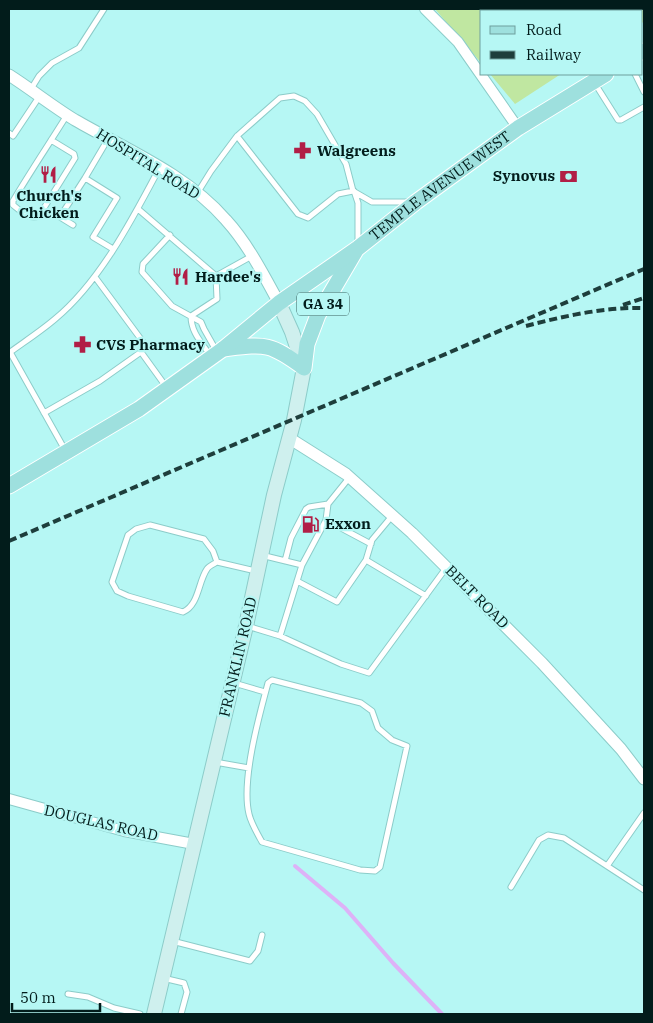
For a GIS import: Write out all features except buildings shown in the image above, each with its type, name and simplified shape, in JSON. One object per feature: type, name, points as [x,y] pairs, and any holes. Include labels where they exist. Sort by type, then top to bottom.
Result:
[{"type":"main road","name":"TEMPLE AVENUE WEST","points":[[9,486],[139,409],[168,389],[218,353],[279,303],[358,248],[416,202],[518,128],[600,78]]},
{"type":"main road","name":"GA 34","points":[[304,368],[307,344],[318,315],[358,248]]},
{"type":"main road","name":"GA 34","points":[[279,303],[292,332],[304,368]]},
{"type":"main road","points":[[218,353],[254,346],[267,346],[285,354],[304,368]]},
{"type":"main road","name":"FRANKLIN ROAD","points":[[154,1014],[233,683],[260,555],[304,368]]},
{"type":"street","points":[[425,9],[458,42],[480,74]]},
{"type":"street","name":"HOSPITAL ROAD","points":[[9,75],[67,115],[160,167],[198,193],[227,221],[252,256],[279,303]]},
{"type":"street","points":[[481,75],[518,128]]},
{"type":"street","name":"BELT ROAD","points":[[289,438],[350,477],[393,516],[542,663],[621,749],[644,779]]},
{"type":"street","name":"DOUGLAS ROAD","points":[[9,799],[124,831],[194,844]]},
{"type":"lane","points":[[9,133],[13,136],[35,93],[39,76],[52,63],[79,48],[104,9]]},
{"type":"lane","points":[[636,75],[644,92]]},
{"type":"lane","points":[[600,78],[618,120],[644,107]]},
{"type":"lane","points":[[198,193],[236,136],[280,98],[294,96],[305,101],[317,114],[346,164],[358,203],[358,248]]},
{"type":"lane","points":[[51,140],[74,154],[75,158],[39,216],[32,218],[13,205],[13,201],[51,140],[67,115]]},
{"type":"lane","points":[[236,136],[298,214],[308,218],[338,194],[353,191],[372,202],[416,202]]},
{"type":"lane","points":[[73,225],[60,217],[108,138]]},
{"type":"lane","points":[[66,452],[10,353],[56,318],[94,277],[138,209],[160,167]]},
{"type":"lane","points":[[85,178],[117,198],[93,237]]},
{"type":"lane","points":[[138,209],[216,276],[217,299],[190,316]]},
{"type":"lane","points":[[86,233],[113,248]]},
{"type":"lane","points":[[170,235],[143,264],[142,272],[172,306],[201,322],[218,353]]},
{"type":"lane","points":[[216,276],[252,256]]},
{"type":"lane","points":[[44,413],[100,381],[141,352],[143,342],[94,277]]},
{"type":"lane","points":[[190,316],[194,332],[218,353]]},
{"type":"lane","points":[[141,352],[168,389]]},
{"type":"lane","points":[[280,636],[302,565],[326,520],[328,504],[350,477]]},
{"type":"lane","points":[[285,561],[291,538],[306,510],[309,507],[328,504]]},
{"type":"lane","points":[[297,581],[337,602],[366,560],[371,544],[393,516]]},
{"type":"lane","points":[[326,520],[371,544]]},
{"type":"lane","points":[[217,562],[213,551],[204,539],[150,525],[128,535],[112,582],[117,591],[123,594],[183,612],[189,610],[207,568],[217,562],[257,571]]},
{"type":"lane","points":[[260,555],[302,565]]},
{"type":"lane","points":[[366,560],[426,596]]},
{"type":"lane","points":[[246,626],[280,636],[341,664],[369,673],[447,568]]},
{"type":"lane","points":[[272,680],[361,703],[372,711],[378,728],[392,740],[407,746],[380,867],[375,871],[360,870],[262,842],[248,814],[247,800],[249,768],[265,692],[268,683],[272,680]]},
{"type":"lane","points":[[233,683],[265,692]]},
{"type":"lane","points":[[214,762],[249,768]]},
{"type":"lane","points":[[608,866],[644,814]]},
{"type":"lane","points":[[511,887],[539,840],[548,835],[564,838],[644,890]]},
{"type":"lane","points":[[171,940],[250,961],[258,952],[262,935]]},
{"type":"lane","points":[[162,978],[184,983],[187,992],[182,1014]]},
{"type":"lane","points":[[68,994],[88,997],[114,1008],[140,1014]]},
{"type":"green space","points":[[435,9],[644,9],[643,22],[643,10],[480,10],[480,62]]},
{"type":"green space","points":[[491,75],[559,75],[515,104]]},
{"type":"waterway","points":[[295,866],[345,908],[393,963],[442,1014]]},
{"type":"railway","points":[[9,541],[644,269]]},
{"type":"railway","points":[[623,305],[644,298]]},
{"type":"railway","points":[[526,326],[585,313],[614,309],[644,308]]},
{"type":"place","name":"Walgreens","points":[[303,151]]},
{"type":"place","name":"Church's Chicken","points":[[49,175]]},
{"type":"place","name":"Synovus","points":[[569,176]]},
{"type":"place","name":"Hardee's","points":[[181,277]]},
{"type":"place","name":"CVS Pharmacy","points":[[82,345]]},
{"type":"place","name":"Exxon","points":[[311,524]]}]
